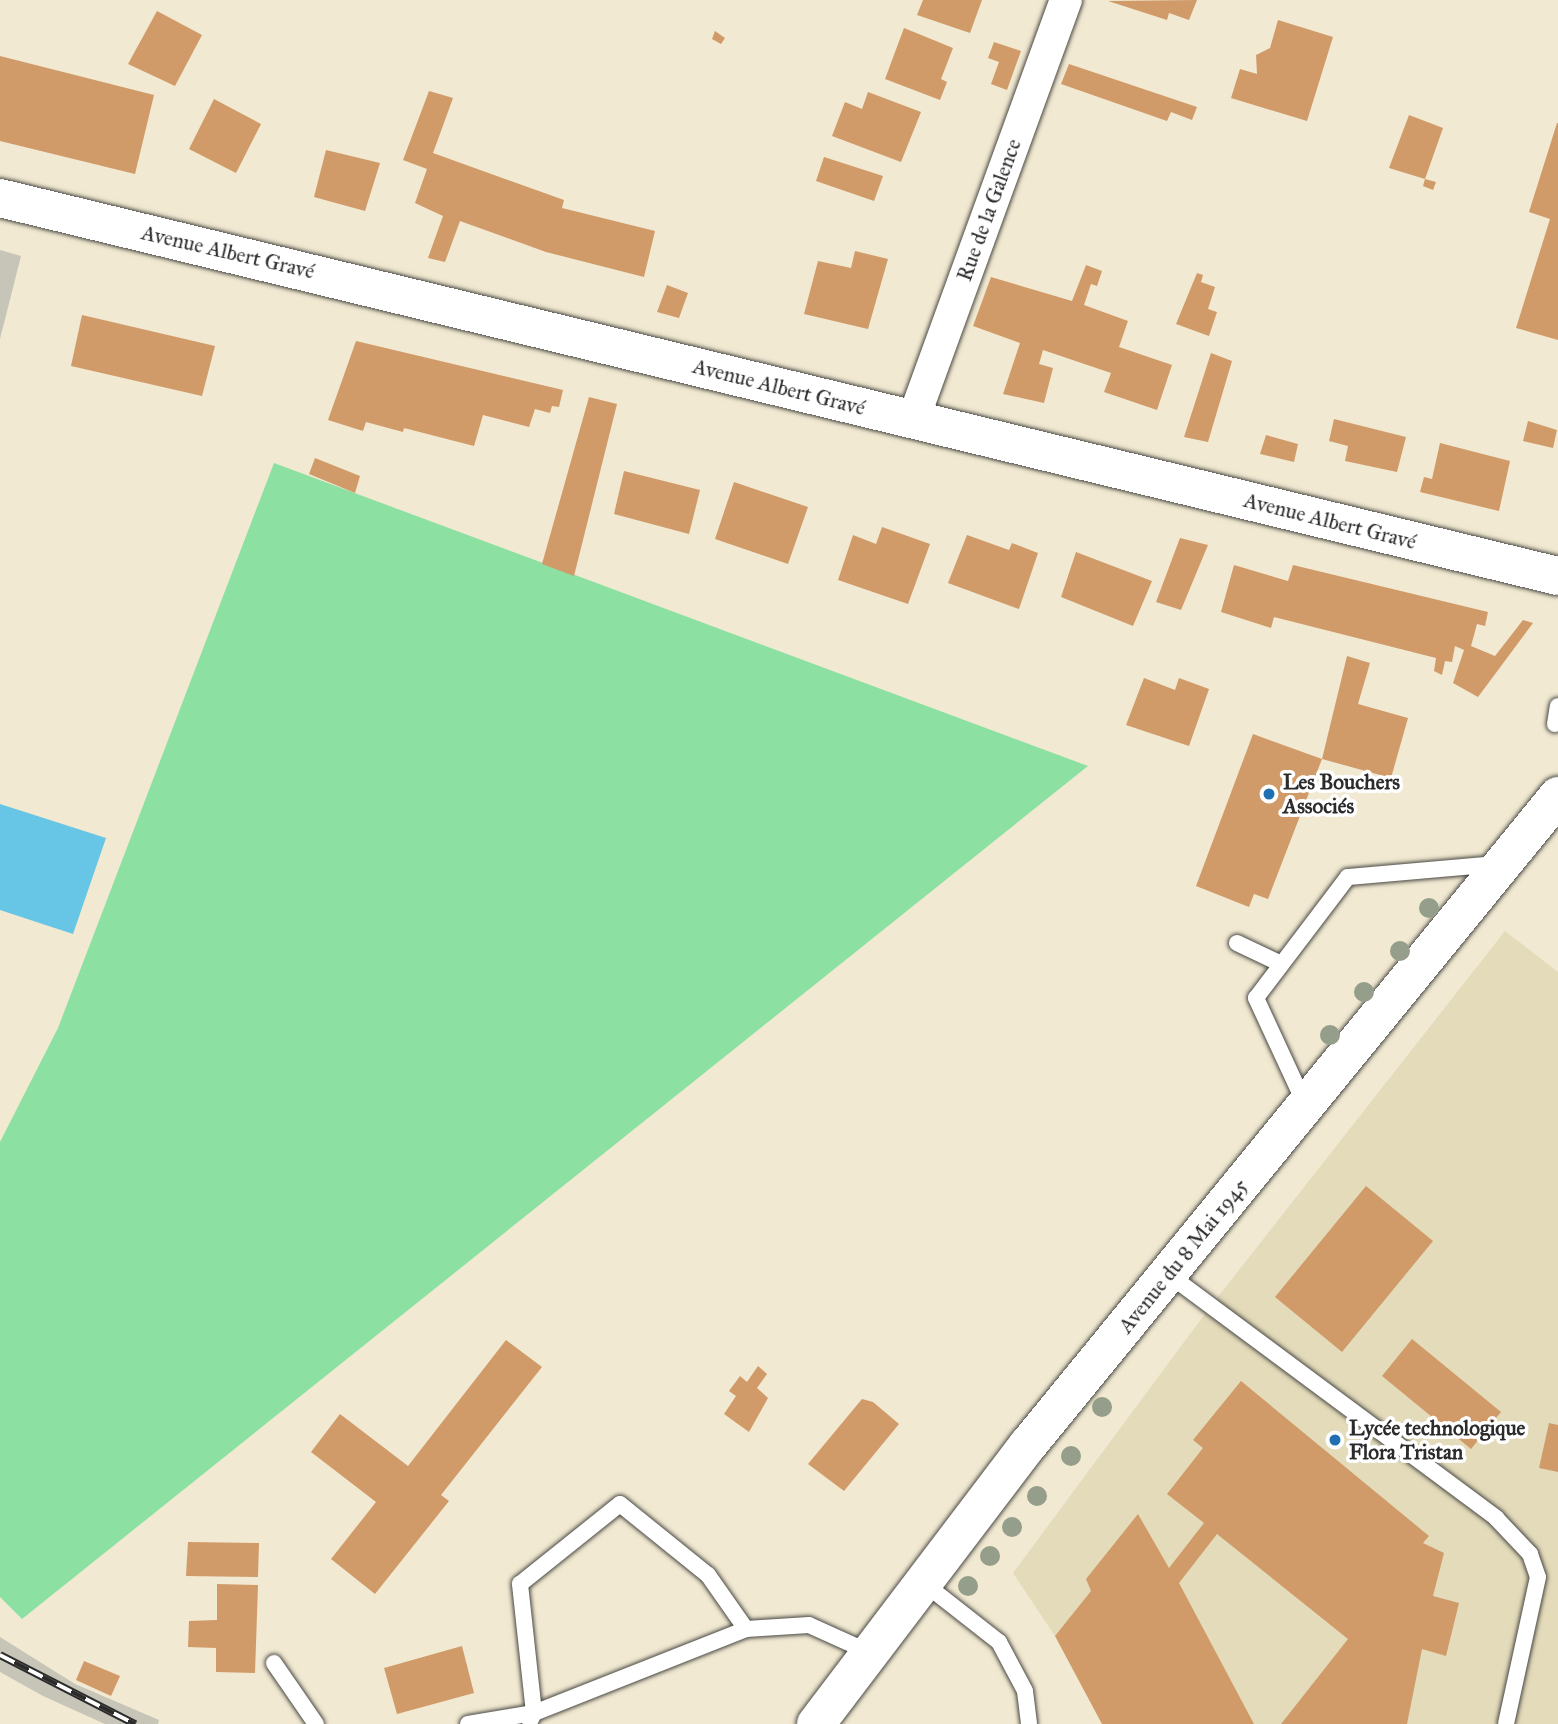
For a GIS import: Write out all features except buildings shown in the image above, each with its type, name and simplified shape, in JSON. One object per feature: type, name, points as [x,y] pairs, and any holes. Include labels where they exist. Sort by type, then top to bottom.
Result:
[{"type":"street","name":"Rue de la Galence","points":[[913,420],[1066,0]]},
{"type":"street","name":"Avenue Albert Gravé","points":[[0,198],[1558,576]]},
{"type":"street","name":"Avenue du 8 Mai 1945","points":[[816,1724],[1028,1446],[1558,796]]},
{"type":"lane","points":[[1555,724],[1558,706]]},
{"type":"lane","points":[[1306,1105],[1256,998],[1348,877],[1503,863]]},
{"type":"lane","points":[[1237,943],[1281,964]]},
{"type":"lane","points":[[1168,1275],[1496,1518],[1530,1553],[1538,1577],[1506,1724]]},
{"type":"lane","points":[[531,1718],[520,1584],[620,1504],[708,1575],[746,1629]]},
{"type":"lane","points":[[925,1584],[999,1642],[1025,1691],[1029,1724]]},
{"type":"lane","points":[[468,1724],[531,1718],[746,1629],[809,1625],[871,1653]]},
{"type":"lane","points":[[274,1663],[316,1724]]},
{"type":"shaded area","points":[[0,250],[21,256],[0,339]]},
{"type":"shaded area","name":"Lycée technologique Flora Tristan","points":[[1505,931],[1558,972],[1558,1724],[1102,1724],[1055,1636],[1013,1573],[1210,1307]]},
{"type":"shaded area","points":[[0,1637],[75,1684],[159,1720],[158,1724],[105,1724],[43,1696],[0,1672]]},
{"type":"green space","points":[[274,463],[1088,766],[22,1619],[0,1597],[0,1142],[58,1028]]},
{"type":"water","points":[[0,804],[106,838],[73,934],[0,910]]},
{"type":"railway","points":[[0,1655],[135,1724]]},
{"type":"place","name":"Les Bouchers Associés","points":[[1269,794]]},
{"type":"place","name":"Lycée technologique Flora Tristan","points":[[1335,1440]]}]
